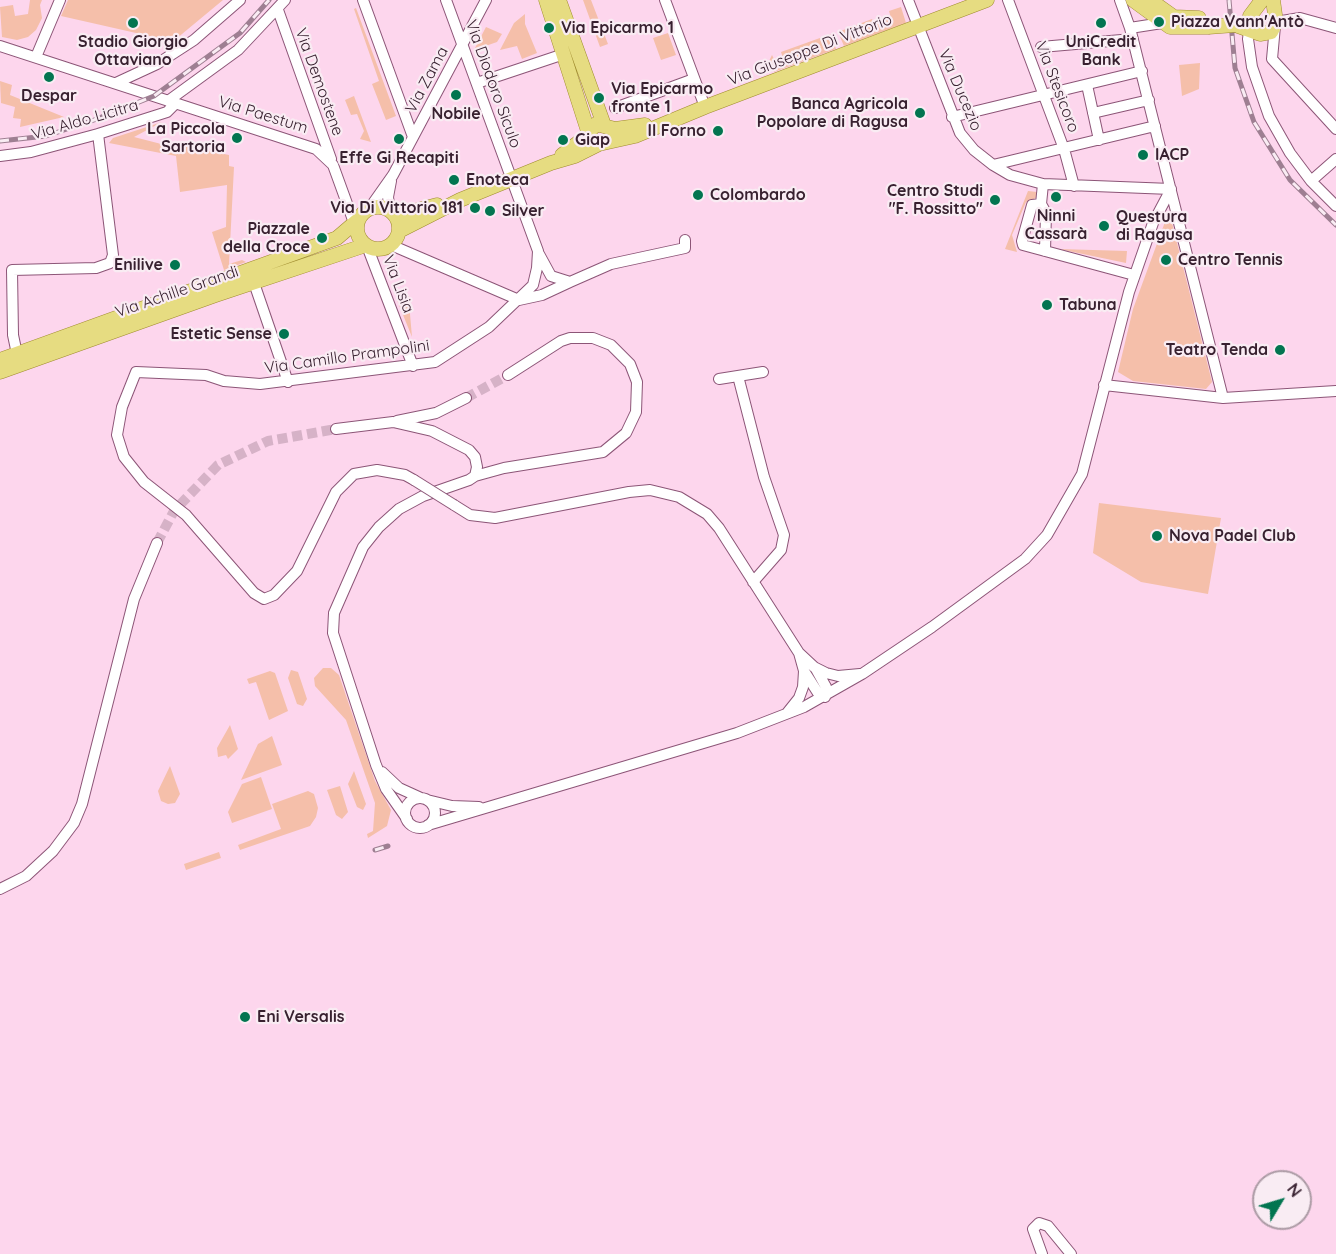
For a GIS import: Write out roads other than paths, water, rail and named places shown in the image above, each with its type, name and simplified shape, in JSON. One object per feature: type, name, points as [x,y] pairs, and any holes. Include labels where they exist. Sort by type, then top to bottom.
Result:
[{"type":"main road","points":[[546,0],[590,140],[600,144]]},
{"type":"main road","points":[[559,0],[608,136],[600,144]]},
{"type":"main road","name":"Via Giuseppe Di Vittorio","points":[[679,117],[987,0]]},
{"type":"main road","points":[[1132,0],[1162,23],[1181,28],[1208,22],[1249,18],[1266,8],[1275,21]]},
{"type":"main road","points":[[1150,0],[1174,17],[1208,22]]},
{"type":"main road","points":[[1249,18],[1264,34],[1275,21],[1273,0]]},
{"type":"main road","points":[[551,163],[596,124],[626,129],[679,117]]},
{"type":"main road","points":[[460,200],[403,214],[379,207],[361,219],[367,246],[379,249],[391,245],[399,231],[460,200],[551,163],[575,156],[600,144],[622,141],[679,117]]},
{"type":"main road","points":[[391,212],[397,219],[399,231]]},
{"type":"main road","name":"Via Achille Grandi","points":[[0,360],[337,238],[361,219]]},
{"type":"main road","name":"Via Achille Grandi","points":[[0,372],[367,246]]},
{"type":"street","points":[[36,57],[60,0]]},
{"type":"street","points":[[116,83],[157,64],[194,40],[240,0]]},
{"type":"street","name":"Via Aldo Licitra","points":[[0,156],[32,152],[167,112],[171,103],[238,50],[285,0]]},
{"type":"street","points":[[363,0],[413,137]]},
{"type":"street","name":"Via Diodoro Siculo","points":[[446,0],[511,179]]},
{"type":"street","name":"Via Zama","points":[[393,175],[486,0]]},
{"type":"street","points":[[665,0],[705,107]]},
{"type":"street","name":"Via Ducezio","points":[[908,0],[952,117],[966,142],[993,165],[1010,175],[1043,184],[1171,189]]},
{"type":"street","name":"Via Stesicoro","points":[[1008,0],[1064,149],[1074,186]]},
{"type":"street","points":[[1120,0],[1142,71],[1223,398]]},
{"type":"street","name":"Via Demostene","points":[[278,10],[333,165]]},
{"type":"street","points":[[1249,18],[1252,67],[1269,116],[1290,153],[1311,181],[1336,206]]},
{"type":"street","points":[[1336,28],[1300,18],[1275,21],[1272,59],[1336,129]]},
{"type":"street","points":[[1041,47],[1132,35],[1162,23]]},
{"type":"street","name":"Via Paestum","points":[[0,46],[171,103],[309,145],[324,155],[333,165],[342,188],[361,219]]},
{"type":"street","points":[[477,83],[564,54]]},
{"type":"street","points":[[952,117],[1142,71]]},
{"type":"street","points":[[615,108],[694,80]]},
{"type":"street","points":[[1087,85],[1099,140]]},
{"type":"street","points":[[1093,113],[1149,100]]},
{"type":"street","points":[[993,165],[1155,126]]},
{"type":"street","points":[[17,354],[13,334],[12,270],[96,268],[110,263],[114,255],[99,134]]},
{"type":"street","points":[[1311,181],[1336,159]]},
{"type":"street","points":[[391,212],[388,197],[393,175]]},
{"type":"street","points":[[342,188],[361,219],[393,175]]},
{"type":"street","name":"Via Camillo Prampolini","points":[[511,179],[538,251],[533,285],[519,300],[465,344],[435,362],[288,382],[248,383],[224,381],[206,375],[136,372],[122,407],[117,435],[124,457],[144,482],[186,515],[254,593],[264,599],[274,596],[297,572],[336,492],[354,474],[384,470],[414,480],[470,516],[495,518],[629,492],[664,492],[679,497],[707,514],[719,528],[753,582]]},
{"type":"street","points":[[1043,184],[1041,204],[1046,213],[1045,251]]},
{"type":"street","points":[[508,375],[561,341],[570,338],[593,338],[611,345],[630,364],[637,382],[636,412],[626,433],[603,452],[504,468],[475,476],[463,483],[423,496],[399,509],[379,527],[363,547],[334,613],[333,633],[386,789],[407,819],[418,827],[737,733],[784,716],[825,697],[862,674],[1024,559],[1047,535],[1067,505],[1082,474],[1134,276],[1153,223],[1171,189]]},
{"type":"street","points":[[1041,204],[1032,205],[1021,242],[1134,276]]},
{"type":"street","points":[[391,245],[519,300],[542,295],[611,264],[685,248],[686,240]]},
{"type":"street","name":"Via Lisia","points":[[367,246],[413,366]]},
{"type":"street","points":[[538,251],[551,276],[570,282]]},
{"type":"street","points":[[254,283],[288,382]]},
{"type":"street","points":[[720,379],[763,372]]},
{"type":"street","points":[[738,376],[764,477],[784,535],[781,550],[753,582],[809,669],[818,693],[825,697]]},
{"type":"street","points":[[1104,385],[1223,398],[1336,391]]},
{"type":"street","points":[[336,429],[393,422],[436,412],[466,398]]},
{"type":"street","points":[[393,422],[432,431],[459,443],[475,457],[475,476]]},
{"type":"street","points":[[0,889],[26,876],[53,851],[74,823],[82,804],[134,599],[157,543]]},
{"type":"street","points":[[809,669],[838,676],[862,674]]},
{"type":"street","points":[[784,716],[800,698],[809,669]]},
{"type":"street","points":[[376,765],[399,788],[432,803],[435,813],[428,825]]},
{"type":"street","points":[[407,819],[408,806],[414,800],[425,799],[470,808],[495,806]]},
{"type":"street","points":[[1042,1254],[1034,1229],[1039,1223],[1048,1226],[1071,1254]]},
{"type":"tunnel","points":[[466,398],[508,375]]},
{"type":"tunnel","points":[[157,543],[174,511],[218,465],[268,441],[336,429]]},
{"type":"railway","points":[[0,141],[46,136],[154,96],[240,33],[269,0]]},
{"type":"railway","points":[[1229,0],[1235,68],[1254,122],[1290,180],[1336,225]]},
{"type":"railway","points":[[375,850],[388,846]]},
{"type":"place","name":"Piazza Vann'Antò","points":[[1159,22]]},
{"type":"place","name":"Stadio Giorgio Ottaviano","points":[[133,23]]},
{"type":"place","name":"UniCredit Bank","points":[[1101,23]]},
{"type":"place","name":"Via Epicarmo 1","points":[[549,28]]},
{"type":"place","name":"Despar","points":[[49,77]]},
{"type":"place","name":"Nobile","points":[[456,95]]},
{"type":"place","name":"Via Epicarmo fronte 1","points":[[599,98]]},
{"type":"place","name":"Banca Agricola Popolare di Ragusa","points":[[920,113]]},
{"type":"place","name":"Il Forno","points":[[718,131]]},
{"type":"place","name":"La Piccola Sartoria","points":[[237,138]]},
{"type":"place","name":"Effe Gi Recapiti","points":[[399,139]]},
{"type":"place","name":"Giap","points":[[563,140]]},
{"type":"place","name":"IACP","points":[[1143,155]]},
{"type":"place","name":"Enoteca","points":[[454,180]]},
{"type":"place","name":"Colombardo","points":[[698,195]]},
{"type":"place","name":"Ninni Cassarà","points":[[1056,197]]},
{"type":"place","name":"Centro Studi \"F. Rossitto\"","points":[[995,200]]},
{"type":"place","name":"Via Di Vittorio 181","points":[[475,208]]},
{"type":"place","name":"Silver","points":[[490,211]]},
{"type":"place","name":"Questura di Ragusa","points":[[1104,226]]},
{"type":"place","name":"Piazzale della Croce","points":[[322,238]]},
{"type":"place","name":"Centro Tennis","points":[[1166,260]]},
{"type":"place","name":"Enilive","points":[[175,265]]},
{"type":"place","name":"Tabuna","points":[[1047,305]]},
{"type":"place","name":"Estetic Sense","points":[[284,334]]},
{"type":"place","name":"Teatro Tenda","points":[[1280,350]]},
{"type":"place","name":"Nova Padel Club","points":[[1157,536]]},
{"type":"place","name":"Eni Versalis","points":[[245,1017]]}]
